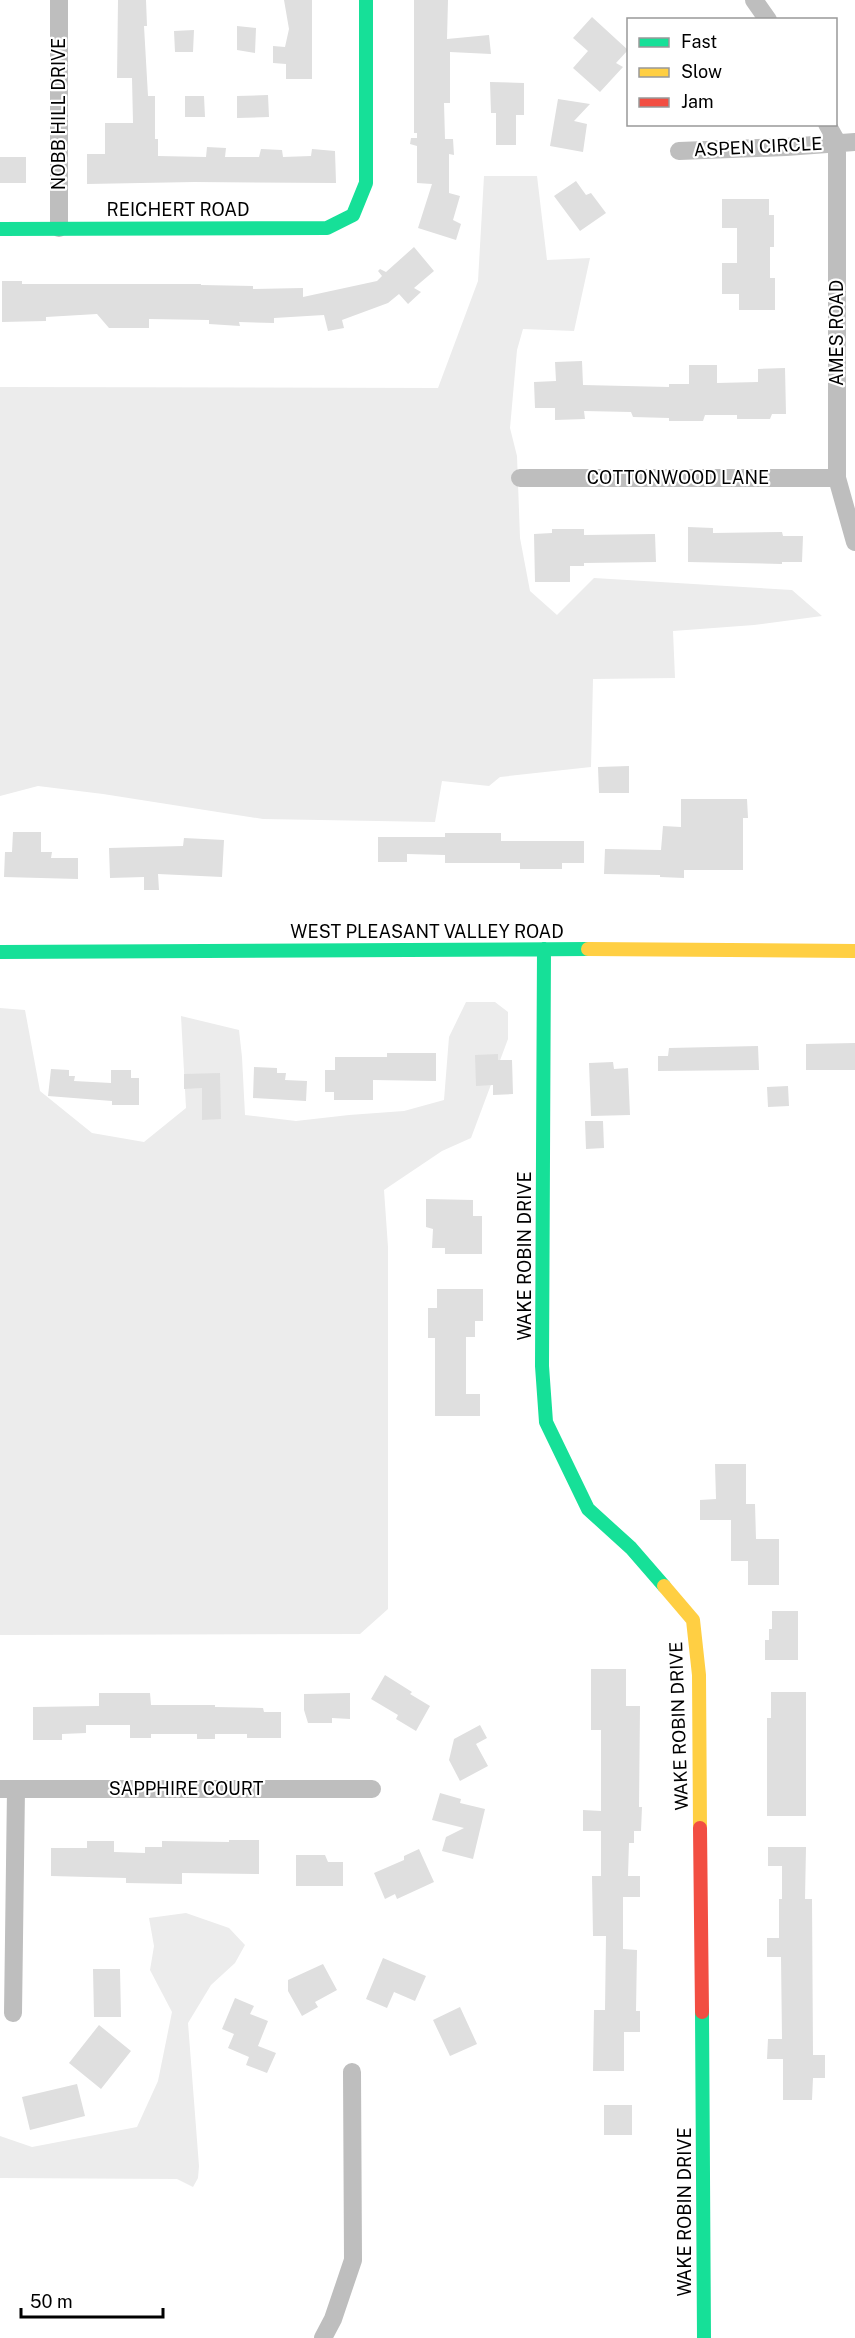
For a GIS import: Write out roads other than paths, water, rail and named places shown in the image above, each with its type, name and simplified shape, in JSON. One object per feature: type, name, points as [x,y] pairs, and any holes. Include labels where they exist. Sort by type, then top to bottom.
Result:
[{"type":"street","name":"NOBB HILL DRIVE","points":[[59,0],[59,228]]},
{"type":"street","name":"REICHERT ROAD","points":[[0,229],[327,228],[353,215],[366,183],[366,0]]},
{"type":"street","points":[[754,0],[767,18]]},
{"type":"street","name":"AMES ROAD","points":[[828,126],[837,142],[837,478],[855,542]]},
{"type":"street","name":"ASPEN CIRCLE","points":[[679,151],[855,142]]},
{"type":"street","name":"COTTONWOOD LANE","points":[[520,478],[837,478]]},
{"type":"street","name":"WEST PLEASANT VALLEY ROAD","points":[[0,952],[544,949],[855,951]]},
{"type":"street","name":"WAKE ROBIN DRIVE","points":[[544,949],[542,1366],[546,1422],[588,1509],[631,1548],[693,1620],[699,1676],[704,2338]]},
{"type":"street","points":[[8,1789],[13,2013]]},
{"type":"street","name":"SAPPHIRE COURT","points":[[8,1789],[372,1789]]},
{"type":"street","points":[[323,2338],[333,2319],[353,2260],[352,2072]]}]
